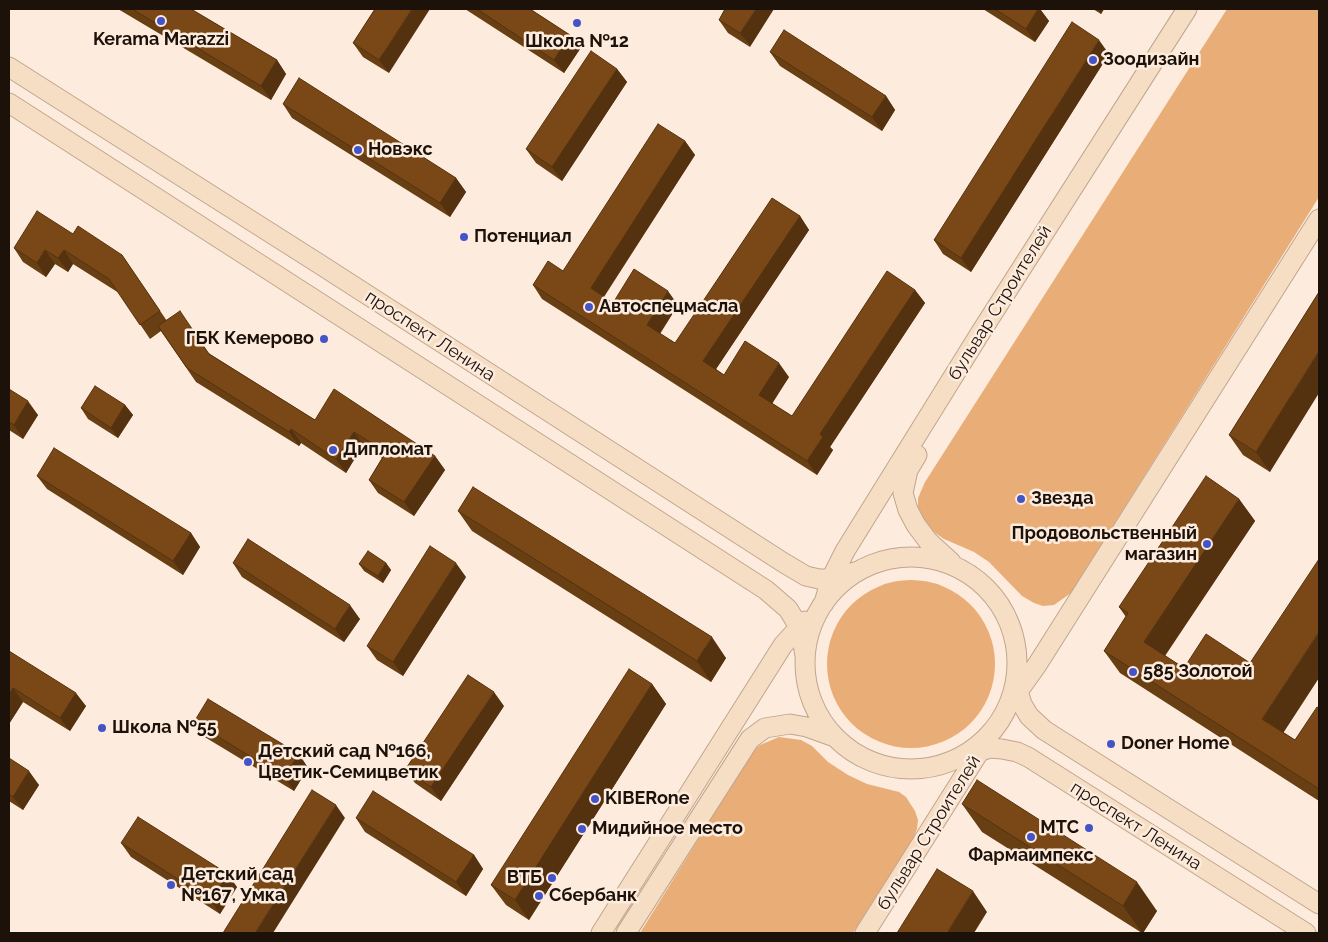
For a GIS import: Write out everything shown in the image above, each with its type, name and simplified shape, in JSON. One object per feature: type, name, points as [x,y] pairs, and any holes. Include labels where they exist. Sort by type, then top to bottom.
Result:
[{"type":"main road","name":"бульвар Строителей","points":[[805,656],[813,624],[822,606],[831,579],[845,551],[908,448],[1188,9]]},
{"type":"main road","name":"бульвар Строителей","points":[[954,565],[928,541],[908,510],[903,493],[908,470],[1201,9]]},
{"type":"main road","name":"проспект Ленина","points":[[9,67],[321,265],[784,564],[806,576],[819,579],[831,579],[858,571]]},
{"type":"main road","name":"проспект Ленина","points":[[9,103],[766,590],[788,609],[798,627],[805,656]]},
{"type":"main road","points":[[1013,698],[1037,665],[1319,219]]},
{"type":"main road","points":[[601,933],[783,645],[798,627],[822,606],[844,581],[858,571],[870,565],[900,557],[916,557],[935,559],[954,565],[976,578],[998,601],[1015,634],[1018,671],[1013,698]]},
{"type":"main road","points":[[805,656],[809,690],[823,722],[847,749],[860,758],[894,768],[925,769],[958,758],[979,744],[992,732]]},
{"type":"main road","name":"бульвар Строителей","points":[[865,933],[1013,698]]},
{"type":"main road","name":"проспект Ленина","points":[[1013,698],[1022,704],[1029,716],[1044,730],[1319,904]]},
{"type":"main road","points":[[626,933],[750,739],[765,728],[790,724],[807,727],[835,737]]},
{"type":"main road","name":"проспект Ленина","points":[[958,758],[990,748],[1017,752],[1028,757],[1306,933]]},
{"type":"shaded area","points":[[1227,9],[1319,9],[1319,197],[1071,593],[1054,605],[1043,606],[1022,596],[989,562],[974,552],[944,539],[931,530],[923,521],[918,511],[918,498],[925,482]]},
{"type":"shaded area","points":[[919,580],[935,583],[951,590],[976,611],[985,624],[992,640],[995,664],[994,680],[989,696],[981,711],[964,729],[951,738],[935,745],[903,748],[887,745],[864,734],[841,711],[830,688],[827,656],[830,640],[841,617],[864,594],[887,583]]},
{"type":"shaded area","points":[[779,737],[801,740],[812,746],[828,762],[848,775],[867,784],[899,792],[906,797],[915,811],[918,820],[913,839],[853,933],[640,933],[753,751],[760,745]]},
{"type":"building","points":[[132,9],[191,9],[277,60],[261,86]]},
{"type":"building","points":[[375,9],[412,9],[379,60],[353,43]]},
{"type":"building","points":[[477,9],[530,9],[570,35],[554,60]]},
{"type":"building","points":[[725,9],[756,9],[740,33],[719,20]]},
{"type":"building","points":[[995,9],[1038,9],[1026,29]]},
{"type":"building","points":[[1072,22],[1099,40],[961,258],[934,240]]},
{"type":"building","points":[[784,30],[886,96],[872,117],[770,52]]},
{"type":"building","points":[[591,51],[617,69],[552,167],[526,149]]},
{"type":"building","points":[[299,78],[456,178],[440,203],[283,104]]},
{"type":"building","points":[[658,124],[685,141],[591,288],[613,303],[634,269],[668,291],[647,325],[675,343],[772,198],[800,216],[703,361],[724,375],[745,341],[779,363],[759,395],[792,416],[887,271],[915,290],[820,434],[823,437],[807,461],[533,285],[548,261],[563,271]]},
{"type":"building","points":[[37,211],[73,234],[78,226],[122,255],[160,311],[140,325],[109,279],[64,250],[58,258],[45,250],[37,263],[14,248]]},
{"type":"building","points":[[1319,292],[1319,351],[1256,452],[1229,435]]},
{"type":"building","points":[[180,311],[209,354],[315,420],[334,389],[435,456],[404,502],[369,480],[386,452],[354,432],[336,459],[291,429],[289,432],[187,368],[158,326]]},
{"type":"building","points":[[95,386],[125,405],[111,428],[81,408]]},
{"type":"building","points":[[9,389],[28,401],[14,425],[9,422]]},
{"type":"building","points":[[54,448],[191,533],[173,561],[37,476]]},
{"type":"building","points":[[1206,476],[1239,499],[1144,642],[1184,668],[1206,634],[1250,663],[1319,559],[1319,632],[1262,719],[1295,740],[1317,707],[1319,708],[1319,789],[1104,651],[1128,613],[1119,607]]},
{"type":"building","points":[[473,487],[712,637],[697,661],[458,511]]},
{"type":"building","points":[[248,539],[350,605],[335,629],[233,563]]},
{"type":"building","points":[[430,546],[456,563],[393,662],[367,646]]},
{"type":"building","points":[[368,551],[386,563],[378,576],[359,564]]},
{"type":"building","points":[[9,651],[76,693],[60,718],[13,688],[9,695]]},
{"type":"building","points":[[629,669],[652,684],[515,900],[491,885]]},
{"type":"building","points":[[468,675],[494,692],[431,787],[405,770]]},
{"type":"building","points":[[208,699],[299,754],[284,777],[194,722]]},
{"type":"building","points":[[9,758],[29,771],[13,797],[9,794]]},
{"type":"building","points":[[977,780],[1137,882],[1123,906],[962,804]]},
{"type":"building","points":[[312,790],[336,805],[255,933],[223,933]]},
{"type":"building","points":[[373,791],[474,855],[456,882],[356,818]]},
{"type":"building","points":[[138,817],[228,874],[211,900],[121,843]]},
{"type":"building","points":[[937,869],[973,891],[947,933],[897,933]]},
{"type":"place","name":"Kerama Marazzi","points":[[161,21]]},
{"type":"place","name":"Школа №12","points":[[577,23]]},
{"type":"place","name":"Зоодизайн","points":[[1093,60]]},
{"type":"place","name":"Новэкс","points":[[358,150]]},
{"type":"place","name":"Потенциал","points":[[464,237]]},
{"type":"place","name":"Автоспецмасла","points":[[589,307]]},
{"type":"place","name":"ГБК Кемерово","points":[[324,339]]},
{"type":"place","name":"Дипломат","points":[[333,450]]},
{"type":"place","name":"Звезда","points":[[1021,499]]},
{"type":"place","name":"Продовольственный магазин","points":[[1207,544]]},
{"type":"place","name":"585 Золотой","points":[[1133,672]]},
{"type":"place","name":"Школа №55","points":[[102,728]]},
{"type":"place","name":"Doner Home","points":[[1111,744]]},
{"type":"place","name":"Детский сад №166, Цветик-Семицветик","points":[[248,762]]},
{"type":"place","name":"KIBERone","points":[[595,799]]},
{"type":"place","name":"МТС","points":[[1089,828]]},
{"type":"place","name":"Мидийное место","points":[[582,829]]},
{"type":"place","name":"Фармаимпекс","points":[[1031,837]]},
{"type":"place","name":"ВТБ","points":[[552,878]]},
{"type":"place","name":"Детский сад №167, Умка","points":[[171,885]]},
{"type":"place","name":"Сбербанк","points":[[539,896]]}]
